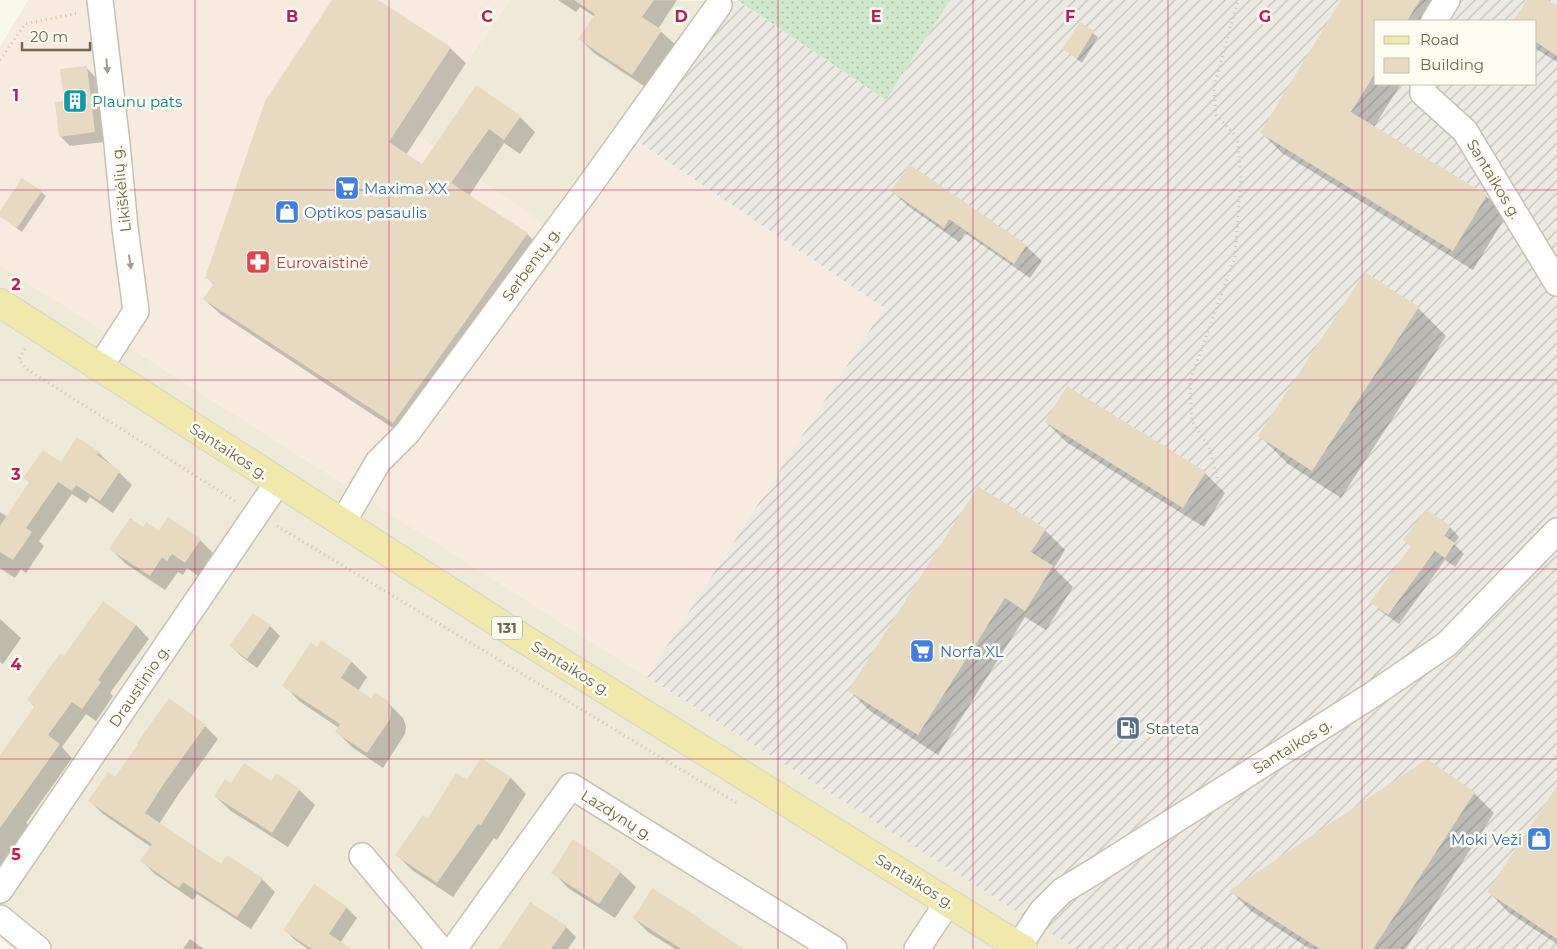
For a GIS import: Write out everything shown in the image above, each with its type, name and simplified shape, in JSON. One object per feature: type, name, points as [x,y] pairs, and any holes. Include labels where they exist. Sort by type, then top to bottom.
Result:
[{"type":"main road","name":"Santaikos g.","points":[[0,303],[516,634],[1021,948]]},
{"type":"street","points":[[1435,20],[1447,0]]},
{"type":"street","name":"Serbentų g.","points":[[343,522],[378,462],[413,425],[587,189],[719,5]]},
{"type":"street","name":"Likiškėlių g.","points":[[93,6],[117,144],[125,228],[136,311],[100,368]]},
{"type":"street","name":"Santaikos g.","points":[[1423,85],[1423,93],[1465,130],[1557,283]]},
{"type":"street","name":"Draustinio g.","points":[[0,890],[278,482]]},
{"type":"street","name":"Santaikos g.","points":[[1021,948],[1042,911],[1062,891],[1372,695],[1447,644],[1557,531]]},
{"type":"street","name":"Lazdynų g.","points":[[454,949],[571,786],[834,949]]},
{"type":"street","points":[[362,856],[440,949]]},
{"type":"street","points":[[917,949],[948,902]]},
{"type":"street","points":[[0,918],[38,949]]},
{"type":"path","points":[[1217,478],[1209,448],[1192,421],[1190,382],[1235,257],[1241,176],[1237,137],[1216,115],[1214,87],[1238,0]]},
{"type":"path","points":[[0,60],[25,24],[93,6]]},
{"type":"path","points":[[25,368],[257,514],[740,805]]},
{"type":"shaded area","points":[[28,0],[510,0],[416,134],[562,237],[633,138],[884,308],[647,677],[0,265],[0,47]]},
{"type":"shaded area","points":[[510,0],[738,1],[633,138],[562,238],[416,134]]},
{"type":"shaded area","points":[[950,0],[1557,0],[1557,949],[1076,949],[647,677],[884,308],[633,138],[738,1],[886,100]]},
{"type":"shaded area","points":[[0,265],[1076,949],[14,949],[0,938]]},
{"type":"green space","points":[[737,0],[950,0],[886,100]]},
{"type":"building","name":"Maxima XX","points":[[332,0],[378,0],[451,47],[389,142],[422,164],[476,85],[521,116],[504,140],[489,129],[451,183],[528,233],[393,423],[203,299],[214,283],[205,278],[265,101]]},
{"type":"building","points":[[574,0],[654,0],[642,17],[662,30],[632,75],[578,39],[595,14]]},
{"type":"building","points":[[1341,0],[1420,0],[1408,20],[1374,20],[1374,75],[1351,112],[1487,195],[1453,251],[1260,133]]},
{"type":"building","points":[[1527,0],[1548,0],[1557,6],[1557,56],[1537,43],[1537,20],[1514,20]]},
{"type":"building","points":[[1080,22],[1094,31],[1077,59],[1062,49]]},
{"type":"building","name":"Plaunu pats","points":[[87,66],[95,132],[59,137],[55,102],[64,101],[60,69]]},
{"type":"building","points":[[909,164],[1027,245],[1014,264],[949,219],[944,228],[891,191]]},
{"type":"building","points":[[22,178],[42,191],[17,228],[0,217],[0,211]]},
{"type":"building","points":[[1365,272],[1419,307],[1312,471],[1258,436]]},
{"type":"building","points":[[1067,386],[1206,472],[1183,508],[1045,422]]},
{"type":"building","points":[[77,437],[100,452],[97,455],[120,471],[100,501],[76,485],[72,491],[58,482],[26,528],[32,532],[13,560],[0,552],[0,526],[29,482],[23,478],[43,450],[61,462]]},
{"type":"building","name":"Norfa XL","points":[[978,486],[1046,529],[1031,552],[1053,566],[1025,611],[1005,598],[918,735],[848,691]]},
{"type":"building","points":[[1426,509],[1450,526],[1443,535],[1455,543],[1445,558],[1435,551],[1388,615],[1370,602],[1411,546],[1403,540]]},
{"type":"building","points":[[168,517],[201,539],[185,563],[172,554],[167,561],[162,557],[150,576],[109,549],[130,518],[143,527],[146,522],[159,531]]},
{"type":"building","points":[[103,601],[136,625],[98,680],[101,682],[82,709],[72,702],[48,735],[60,744],[0,828],[0,755],[35,706],[27,700],[60,653],[64,656]]},
{"type":"building","points":[[253,613],[271,625],[247,659],[229,646]]},
{"type":"building","points":[[321,640],[352,661],[341,678],[371,698],[375,692],[388,701],[391,709],[390,719],[367,753],[335,732],[340,724],[282,686],[311,642],[317,647]]},
{"type":"building","points":[[169,698],[206,725],[145,813],[221,864],[227,855],[263,878],[237,917],[183,882],[179,888],[140,861],[152,844],[88,801],[108,772],[115,777]]},
{"type":"building","points":[[481,758],[511,777],[481,825],[478,824],[437,883],[395,855],[423,815],[428,818],[456,773],[467,779]]},
{"type":"building","points":[[1427,759],[1475,792],[1373,949],[1320,949],[1229,891]]},
{"type":"building","points":[[244,763],[271,781],[276,773],[300,789],[272,833],[214,796],[225,779],[231,783]]},
{"type":"building","name":"Moki Veži","points":[[1557,786],[1557,939],[1487,892]]},
{"type":"building","points":[[573,839],[621,871],[599,904],[551,873]]},
{"type":"building","points":[[314,884],[347,907],[329,934],[352,949],[312,949],[283,930]]},
{"type":"building","points":[[652,888],[744,949],[681,949],[633,918]]},
{"type":"building","points":[[530,902],[567,926],[551,949],[499,949]]},
{"type":"place","name":"Plaunu pats","points":[[75,101]]},
{"type":"place","name":"Maxima XX","points":[[347,188]]},
{"type":"place","name":"Optikos pasaulis","points":[[287,212]]},
{"type":"place","name":"Eurovaistinė","points":[[258,262]]},
{"type":"place","name":"Norfa XL","points":[[922,651]]},
{"type":"place","name":"Stateta","points":[[1128,728]]},
{"type":"place","name":"Moki Veži","points":[[1539,839]]}]
